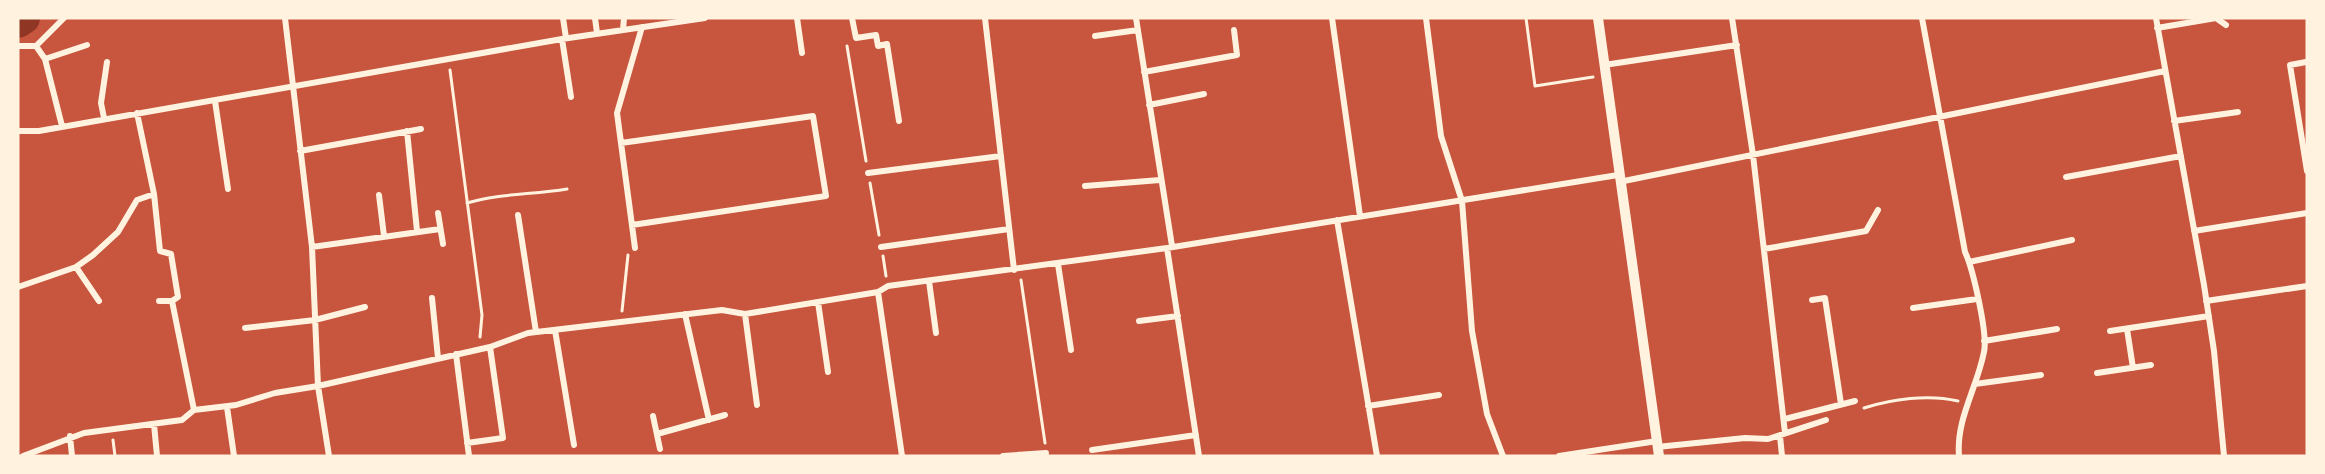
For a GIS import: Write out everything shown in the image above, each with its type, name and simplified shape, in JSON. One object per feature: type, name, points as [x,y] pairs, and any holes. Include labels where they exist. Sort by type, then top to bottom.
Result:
[{"type":"main road","points":[[1598,18],[1658,448]]},
{"type":"street","points":[[18,46],[36,46],[64,18]]},
{"type":"street","points":[[285,18],[291,88],[312,247],[318,386],[329,456]]},
{"type":"street","points":[[563,18],[571,96]]},
{"type":"street","points":[[595,18],[597,33]]},
{"type":"street","points":[[623,30],[624,18]]},
{"type":"street","points":[[18,131],[39,131],[564,38],[705,18]]},
{"type":"street","points":[[797,18],[802,53]]},
{"type":"street","points":[[852,18],[856,38],[876,35],[878,46],[887,44],[898,121]]},
{"type":"street","points":[[985,18],[1009,229],[1017,269]]},
{"type":"street","points":[[1136,18],[1198,456]]},
{"type":"street","points":[[1332,18],[1360,216]]},
{"type":"street","points":[[1426,18],[1441,136],[1462,201],[1472,331],[1487,414],[1503,456]]},
{"type":"street","points":[[1732,18],[1753,155],[1785,419],[1782,456]]},
{"type":"street","points":[[1922,18],[1984,342],[1984,353],[1958,433],[1959,456]]},
{"type":"street","points":[[2156,18],[2206,301],[2224,456]]},
{"type":"street","points":[[2157,28],[2216,18],[2226,25]]},
{"type":"street","points":[[635,249],[617,112],[642,27]]},
{"type":"street","points":[[1095,36],[1138,30]]},
{"type":"street","points":[[1144,72],[1237,56],[1234,30]]},
{"type":"street","points":[[45,59],[87,45]]},
{"type":"street","points":[[1605,70],[1737,45]]},
{"type":"street","points":[[36,46],[45,59],[62,126]]},
{"type":"street","points":[[104,118],[102,103],[107,62]]},
{"type":"street","points":[[2306,62],[2290,65],[2305,145],[2307,171]]},
{"type":"street","points":[[23,456],[70,436],[182,420],[194,411],[318,386],[478,349],[536,332],[722,310],[745,314],[878,292],[888,286],[1058,264],[1619,178],[1753,155],[2165,71]]},
{"type":"street","points":[[1149,105],[1204,94]]},
{"type":"street","points":[[215,101],[228,189]]},
{"type":"street","points":[[2174,121],[2238,112]]},
{"type":"street","points":[[136,113],[154,194],[161,236],[160,251],[171,254],[178,297],[172,301],[159,301]]},
{"type":"street","points":[[621,143],[813,116],[826,196],[632,225]]},
{"type":"street","points":[[300,151],[421,129]]},
{"type":"street","points":[[407,131],[417,231]]},
{"type":"street","points":[[868,173],[1001,156]]},
{"type":"street","points":[[2066,177],[2181,156]]},
{"type":"street","points":[[1085,186],[1160,180]]},
{"type":"street","points":[[18,287],[76,267],[108,244],[137,200],[154,194]]},
{"type":"street","points":[[379,195],[384,237]]},
{"type":"street","points":[[1764,249],[1866,231],[1878,210]]},
{"type":"street","points":[[438,213],[443,244]]},
{"type":"street","points":[[2194,231],[2307,213]]},
{"type":"street","points":[[518,215],[536,332]]},
{"type":"street","points":[[1337,220],[1377,456]]},
{"type":"street","points":[[312,247],[440,229]]},
{"type":"street","points":[[881,247],[1009,229]]},
{"type":"street","points":[[1970,262],[2072,240]]},
{"type":"street","points":[[1058,264],[1071,350]]},
{"type":"street","points":[[76,267],[99,301]]},
{"type":"street","points":[[929,281],[936,333]]},
{"type":"street","points":[[2206,301],[2307,286]]},
{"type":"street","points":[[878,292],[903,456]]},
{"type":"street","points":[[432,298],[438,358]]},
{"type":"street","points":[[1812,300],[1825,298],[1841,404]]},
{"type":"street","points":[[1913,308],[1977,298]]},
{"type":"street","points":[[172,301],[194,411]]},
{"type":"street","points":[[818,302],[828,372]]},
{"type":"street","points":[[245,328],[315,321],[364,307]]},
{"type":"street","points":[[685,314],[709,420]]},
{"type":"street","points":[[745,314],[757,405]]},
{"type":"street","points":[[1139,321],[1178,316]]},
{"type":"street","points":[[2110,332],[2208,316]]},
{"type":"street","points":[[1984,342],[2058,329]]},
{"type":"street","points":[[2127,329],[2133,368]]},
{"type":"street","points":[[555,330],[574,445]]},
{"type":"street","points":[[467,443],[503,438],[490,346]]},
{"type":"street","points":[[456,354],[469,456]]},
{"type":"street","points":[[2097,373],[2151,365]]},
{"type":"street","points":[[1975,384],[2041,375]]},
{"type":"street","points":[[1368,406],[1438,395]]},
{"type":"street","points":[[1785,419],[1855,401]]},
{"type":"street","points":[[227,406],[234,456]]},
{"type":"street","points":[[657,434],[725,415]]},
{"type":"street","points":[[653,416],[660,449]]},
{"type":"street","points":[[1559,456],[1782,435],[1826,420]]},
{"type":"street","points":[[154,424],[157,456]]},
{"type":"street","points":[[1092,450],[1196,435]]},
{"type":"street","points":[[70,436],[72,456]]},
{"type":"street","points":[[1003,456],[1046,453]]},
{"type":"path","points":[[1526,18],[1536,86],[1605,70]]},
{"type":"path","points":[[846,40],[888,286]]},
{"type":"path","points":[[449,59],[482,315],[478,349]]},
{"type":"path","points":[[467,203],[488,197],[531,196],[567,189]]},
{"type":"path","points":[[620,322],[628,255],[635,249]]},
{"type":"path","points":[[1017,269],[1046,453]]},
{"type":"path","points":[[1858,410],[1891,400],[1946,399],[1968,404]]},
{"type":"waterway","points":[[18,22],[24,18]]}]
